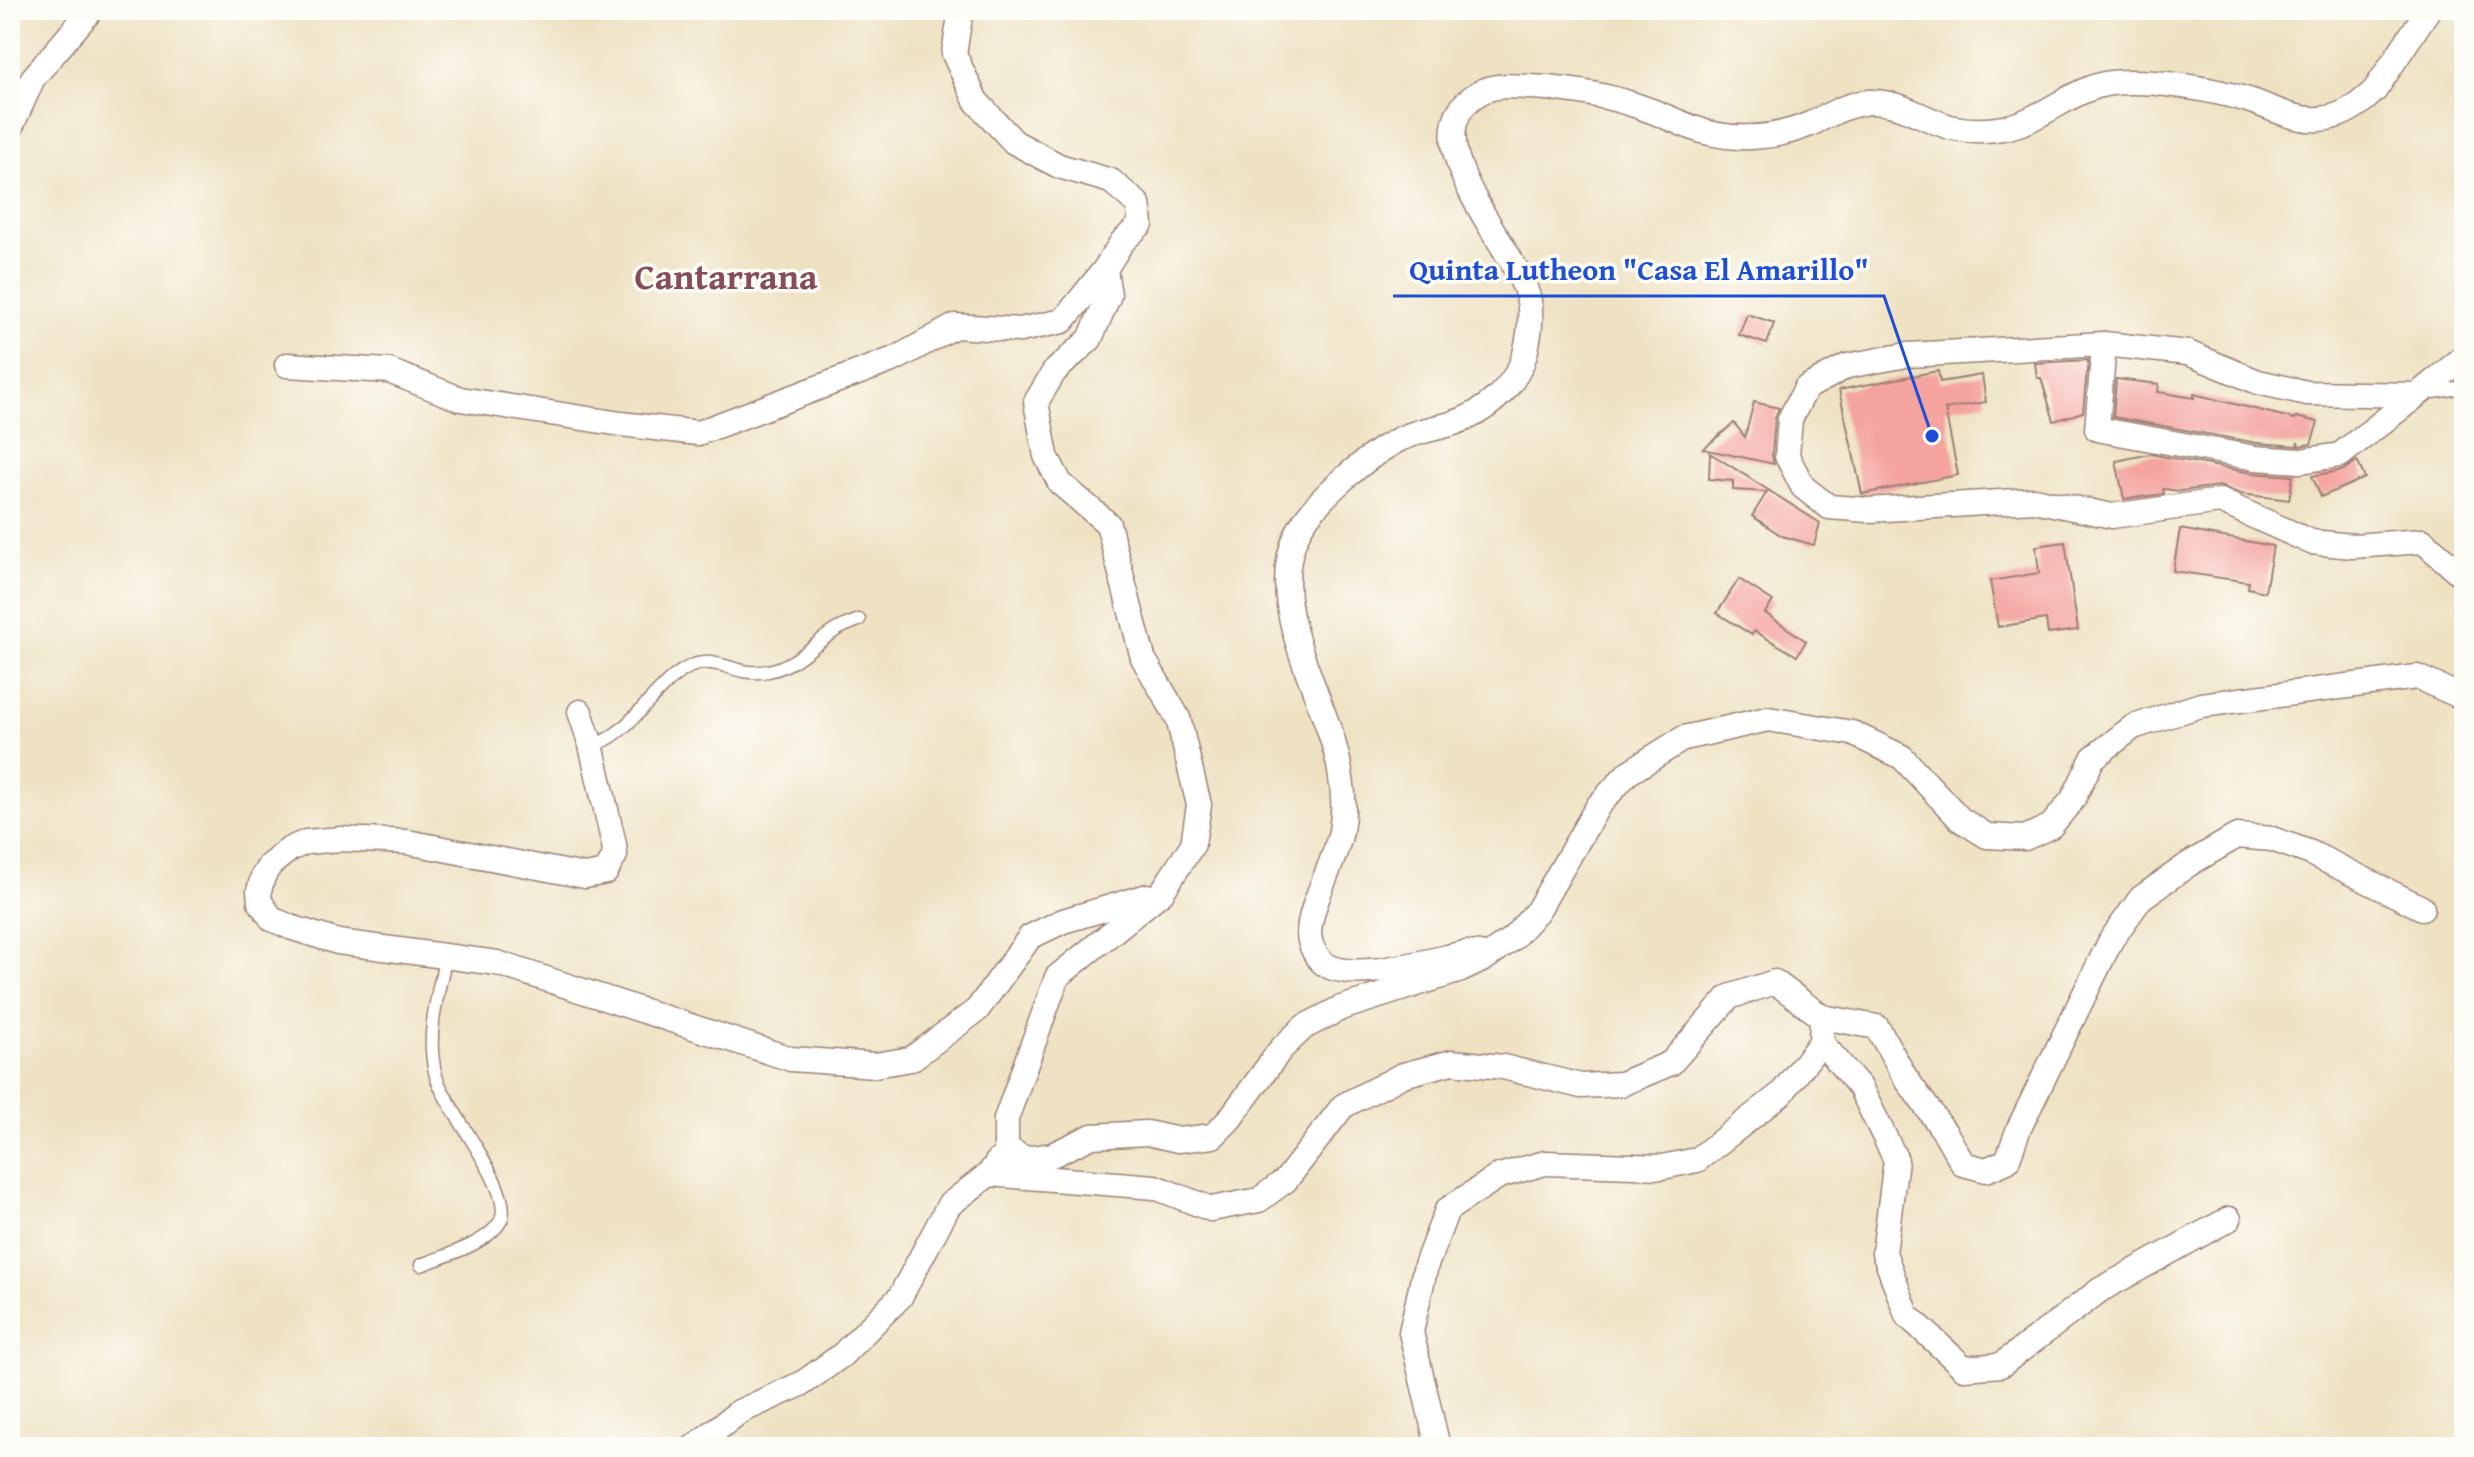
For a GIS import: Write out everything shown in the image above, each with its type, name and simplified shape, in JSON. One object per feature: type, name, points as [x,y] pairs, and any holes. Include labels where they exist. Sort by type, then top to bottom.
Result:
[{"type":"street","points":[[10,129],[33,78],[91,10]]},
{"type":"street","points":[[287,365],[389,371],[460,399],[698,433],[897,358],[955,326],[1020,330],[1063,321],[1105,269],[1122,242],[1141,224],[1138,204],[1111,181],[1059,166],[1014,142],[976,101],[954,54],[961,10]]},
{"type":"street","points":[[1484,959],[1477,952],[1466,953],[1350,972],[1326,966],[1316,956],[1309,933],[1342,829],[1342,781],[1331,730],[1310,682],[1295,632],[1289,588],[1289,562],[1298,533],[1315,506],[1395,441],[1422,429],[1454,423],[1489,405],[1511,383],[1524,358],[1530,326],[1529,300],[1520,275],[1500,246],[1458,165],[1454,144],[1455,124],[1464,105],[1480,92],[1502,85],[1541,87],[1599,95],[1707,132],[1743,137],[1794,130],[1854,104],[1883,103],[1907,107],[1950,127],[1985,130],[2042,116],[2085,90],[2111,83],[2183,86],[2245,99],[2292,116],[2315,120],[2347,111],[2375,90],[2428,10]]},
{"type":"street","points":[[694,1447],[739,1412],[803,1383],[842,1355],[900,1297],[949,1205],[989,1174],[1006,1148],[1006,1119],[1057,977],[1162,892],[1193,844],[1199,805],[1178,718],[1143,658],[1108,524],[1060,483],[1046,456],[1036,402],[1054,372],[1090,339],[1109,295],[1105,269]]},
{"type":"street","points":[[2104,344],[2097,429],[2181,447],[2300,461],[2340,455],[2464,357]]},
{"type":"street","points":[[2417,395],[2307,393],[2258,382],[2188,353],[2104,344],[1907,355],[1847,366],[1806,388],[1790,419],[1787,456],[1803,487],[1829,507],[1869,510],[2034,500],[2112,516],[2220,501],[2311,542],[2353,546],[2423,541],[2464,577]]},
{"type":"street","points":[[1006,1148],[1025,1159],[1052,1155],[1092,1136],[1147,1133],[1178,1140],[1213,1136],[1229,1120],[1281,1049],[1304,1027],[1341,1008],[1448,974],[1484,959],[1513,938],[1538,910],[1598,806],[1628,773],[1684,738],[1768,719],[1852,733],[1902,757],[1960,819],[1987,836],[2025,838],[2051,826],[2073,799],[2093,758],[2133,727],[2147,722],[2201,705],[2417,677],[2464,698]]},
{"type":"street","points":[[580,712],[591,745],[615,855],[610,868],[598,876],[407,842],[341,839],[306,842],[277,857],[263,876],[259,891],[265,911],[272,919],[290,927],[338,942],[497,963],[791,1059],[875,1065],[911,1059],[977,1010],[1030,937],[1063,921],[1162,892]]},
{"type":"street","points":[[989,1174],[1155,1187],[1211,1209],[1259,1200],[1286,1180],[1343,1106],[1403,1075],[1452,1062],[1503,1067],[1581,1086],[1621,1084],[1671,1063],[1729,997],[1775,982],[1822,1017],[1877,1027],[1905,1077],[1946,1134],[1963,1164],[1986,1170],[2007,1161],[2019,1128],[2111,940],[2141,898],[2189,864],[2237,836],[2272,839],[2311,853],[2422,908]]},
{"type":"street","points":[[1438,1447],[1411,1332],[1426,1265],[1447,1210],[1499,1176],[1545,1163],[1662,1167],[1697,1160],[1782,1093],[1821,1042],[1822,1017]]},
{"type":"street","points":[[1821,1042],[1860,1087],[1896,1160],[1884,1253],[1907,1315],[1964,1368],[2001,1365],[2100,1290],[2229,1219]]},
{"type":"lane","points":[[2417,395],[2464,387]]},
{"type":"lane","points":[[591,745],[614,735],[675,676],[690,666],[715,662],[741,671],[770,671],[794,660],[837,629],[859,620]]},
{"type":"lane","points":[[421,1265],[465,1248],[491,1232],[500,1224],[504,1205],[497,1186],[451,1110],[436,1077],[432,1026],[446,955]]},
{"type":"building","points":[[1747,314],[1774,323],[1767,344],[1739,335]]},
{"type":"building","points":[[2088,360],[2083,412],[2054,421],[2041,378],[2037,378],[2035,363]]},
{"type":"building","points":[[1938,371],[1940,382],[1982,375],[1986,402],[1945,409],[1958,475],[1862,494],[1839,390]]},
{"type":"building","points":[[2116,379],[2159,384],[2158,392],[2194,398],[2194,394],[2318,422],[2311,444],[2299,446],[2298,442],[2297,446],[2257,443],[2113,417]]},
{"type":"building","points":[[1754,402],[1779,408],[1775,418],[1774,464],[1703,449],[1734,423],[1745,437]]},
{"type":"building","points":[[1710,453],[1820,523],[1814,545],[1782,536],[1752,516],[1767,492],[1733,490],[1733,481],[1709,479]]},
{"type":"building","points":[[2150,454],[2252,473],[2293,476],[2289,500],[2241,494],[2219,486],[2180,491],[2163,489],[2164,494],[2124,499],[2116,461]]},
{"type":"building","points":[[2357,461],[2365,478],[2321,497],[2312,476],[2343,470]]},
{"type":"building","points":[[2180,529],[2273,546],[2265,592],[2248,588],[2249,582],[2173,571]]},
{"type":"building","points":[[2065,542],[2078,630],[2048,634],[2046,619],[1998,627],[1990,581],[2039,573],[2036,546]]},
{"type":"building","points":[[1739,579],[1773,601],[1765,613],[1806,641],[1797,656],[1754,631],[1752,635],[1717,613]]},
{"type":"place","name":"Quinta Lutheon \"Casa El Amarillo\"","points":[[1932,436]]},
{"type":"district","name":"Cantarrana","points":[[726,275]]}]
